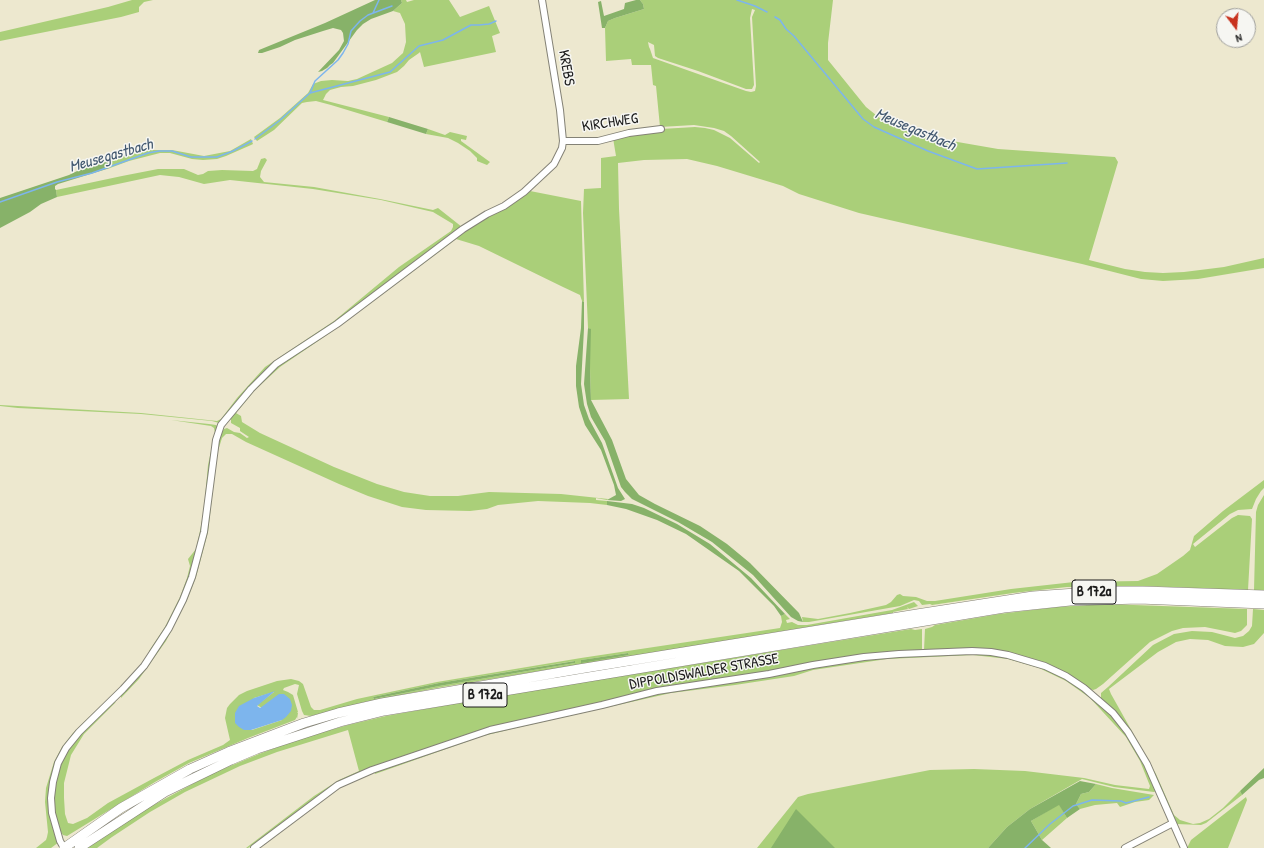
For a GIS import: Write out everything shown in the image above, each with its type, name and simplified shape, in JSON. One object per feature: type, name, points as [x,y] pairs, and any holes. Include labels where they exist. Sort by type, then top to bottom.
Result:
[{"type":"highway","name":"B 172a","points":[[70,847],[121,808],[190,769],[228,752],[304,723],[338,713],[532,677],[922,617],[1033,596],[1104,591],[1264,595]]},
{"type":"highway","name":"B 172a","points":[[922,617],[1070,602],[1139,599],[1264,604]]},
{"type":"street","name":"KREBS","points":[[542,0],[558,98],[563,141]]},
{"type":"street","name":"KIRCHWEG","points":[[563,141],[598,141],[629,133],[661,129]]},
{"type":"street","points":[[70,847],[60,840],[52,813],[51,798],[58,763],[66,748],[79,732],[144,666],[169,628],[184,600],[204,532],[216,440],[221,426],[250,389],[276,364],[337,324],[463,229],[487,214],[504,206],[531,186],[554,164],[562,148],[563,141]]},
{"type":"street","name":"DIPPOLDISWALDER STRASSE","points":[[254,848],[338,785],[372,770],[490,730],[602,705],[657,690],[769,674],[813,665],[889,654],[953,651],[991,652],[1008,655],[1045,666],[1066,676],[1084,688],[1113,713],[1128,732],[1147,764],[1184,848]]},
{"type":"street","points":[[1125,848],[1172,823]]},
{"type":"green space","points":[[132,0],[153,0],[144,2],[139,7],[139,12],[121,17],[0,41],[0,32]]},
{"type":"green space","points":[[375,0],[401,0],[402,3],[393,11],[371,19],[363,24],[333,63],[322,71],[318,72],[339,50],[344,41],[341,30],[333,28],[295,40],[262,53],[258,53],[259,50],[325,23]]},
{"type":"green space","points":[[401,0],[406,0],[407,2],[414,0],[449,0],[460,17],[489,6],[500,33],[492,36],[496,52],[424,67],[420,52],[397,72],[376,80],[330,90],[323,100],[389,117],[387,122],[316,101],[307,102],[302,103],[274,130],[257,141],[254,137],[280,118],[308,93],[313,84],[321,81],[348,81],[357,79],[392,63],[403,53],[406,42],[405,24],[400,13],[393,11],[402,3]]},
{"type":"green space","points":[[640,0],[833,0],[828,43],[828,60],[866,107],[881,119],[923,136],[998,149],[1115,157],[1118,162],[1089,260],[1125,269],[1163,273],[1224,267],[1264,258],[1264,268],[1198,279],[1163,281],[1141,279],[859,213],[799,194],[783,186],[717,166],[687,159],[644,160],[618,163],[629,399],[591,400],[590,329],[588,328],[583,213],[584,189],[601,188],[601,158],[616,156],[613,138],[661,129],[695,127],[705,128],[714,130],[730,138],[759,163],[760,162],[724,131],[694,125],[660,127],[656,86],[653,85],[651,65],[632,65],[631,59],[606,61],[605,28],[608,21],[644,9]],"holes":[[[752,9],[755,10],[752,17],[756,86],[755,91],[746,91],[653,58],[648,42],[654,45],[655,56],[658,58],[746,89],[752,89],[754,85],[750,18]]]},
{"type":"green space","points":[[640,0],[644,9],[608,21],[605,28],[602,28],[598,2],[601,1],[604,16],[624,9],[625,3]]},
{"type":"green space","points":[[389,117],[428,129],[426,134],[387,122]]},
{"type":"green space","points":[[428,129],[445,135],[450,132],[467,136],[466,140],[461,139],[461,141],[490,162],[487,165],[477,161],[477,158],[470,151],[448,138],[426,134]]},
{"type":"green space","points":[[251,139],[253,144],[217,159],[192,159],[170,153],[160,153],[129,161],[110,168],[109,163],[102,159],[123,154],[131,150],[172,150],[204,156],[230,151]]},
{"type":"green space","points":[[265,158],[267,160],[261,171],[260,177],[264,182],[314,187],[433,210],[438,208],[462,227],[460,227],[337,321],[275,362],[250,387],[219,423],[141,414],[0,406],[141,413],[217,421],[221,419],[237,398],[265,367],[334,321],[399,267],[451,231],[453,227],[453,224],[433,212],[381,200],[313,189],[230,180],[204,184],[179,177],[160,175],[57,197],[56,190],[158,169],[184,169],[198,175],[208,171],[253,171],[257,169],[261,159]]},
{"type":"green space","points":[[102,159],[109,163],[110,168],[58,184],[55,186],[57,197],[41,204],[30,212],[0,228],[0,198],[69,175]]},
{"type":"green space","points":[[530,191],[581,201],[584,302],[582,301],[580,295],[479,246],[456,239],[340,326],[280,367],[255,390],[236,413],[241,416],[242,422],[260,433],[334,467],[377,484],[404,492],[430,496],[458,496],[489,492],[561,494],[608,499],[596,498],[596,500],[607,501],[607,505],[538,501],[498,505],[487,509],[470,511],[426,510],[402,507],[368,496],[339,484],[246,442],[232,434],[226,434],[222,438],[217,454],[208,532],[196,577],[187,600],[166,641],[139,679],[121,698],[121,695],[154,656],[171,630],[194,578],[219,440],[222,432],[227,428],[234,432],[240,433],[247,438],[249,437],[240,431],[240,428],[231,423],[231,415],[277,366],[481,220],[506,207]]},
{"type":"green space","points":[[582,301],[584,302],[584,329],[581,384],[584,405],[589,419],[602,443],[618,488],[625,499],[621,501],[607,500],[616,495],[614,485],[601,450],[585,425],[579,407],[576,386],[576,366],[581,328]]},
{"type":"green space","points":[[588,328],[591,329],[591,400],[612,440],[626,479],[639,495],[700,526],[727,544],[750,563],[799,613],[803,622],[791,617],[753,575],[712,542],[678,522],[632,499],[621,487],[605,441],[591,417],[587,404],[584,384]]},
{"type":"green space","points":[[171,420],[216,425],[218,427],[198,551],[181,599],[167,627],[152,651],[149,651],[165,627],[180,597],[190,566],[188,559],[196,549],[204,509],[208,465],[215,433],[214,428],[211,426]]},
{"type":"green space","points":[[1264,480],[1264,488],[1256,499],[1252,509],[1238,510],[1230,514],[1193,544],[1195,547],[1238,515],[1250,516],[1252,519],[1248,590],[1144,586],[1067,587],[932,605],[922,605],[919,601],[914,600],[900,606],[803,622],[802,617],[818,619],[886,605],[900,594],[927,601],[935,601],[1011,589],[1074,582],[1138,581],[1157,574],[1183,556],[1190,550],[1194,536],[1223,511]]},
{"type":"green space","points":[[1264,495],[1264,591],[1254,590],[1256,512]]},
{"type":"green space","points":[[607,501],[632,504],[644,508],[677,524],[710,544],[751,578],[785,614],[781,616],[774,606],[739,571],[686,534],[657,520],[626,509],[607,505]]},
{"type":"green space","points":[[914,602],[918,606],[909,609],[907,607],[908,609],[893,613],[442,687],[365,702],[311,716],[304,715],[302,711],[297,694],[299,685],[295,684],[284,688],[283,690],[293,695],[298,712],[297,719],[297,717],[295,720],[189,763],[67,836],[63,835],[59,829],[55,812],[54,788],[61,764],[68,750],[78,737],[113,703],[116,702],[84,734],[71,755],[64,783],[65,814],[68,823],[73,824],[87,818],[108,803],[154,778],[188,760],[223,745],[230,740],[225,718],[227,708],[230,704],[239,695],[247,691],[277,681],[291,679],[299,681],[303,684],[311,707],[314,710],[320,710],[357,699],[437,682],[581,658],[780,628],[782,622],[781,616],[785,614],[790,619],[786,620],[787,623],[792,622],[798,625],[807,625],[892,610]],"holes":[[[628,653],[629,655],[581,662],[581,660]],[[574,661],[575,663],[439,686],[374,699],[373,697],[439,683]],[[274,692],[257,705],[282,720],[252,730],[244,730],[254,698]]]},
{"type":"green space","points":[[1105,604],[1247,609],[1247,625],[1241,631],[1235,633],[1205,627],[1183,628],[1172,631],[1150,642],[1103,684],[1093,690],[1040,661],[1008,652],[924,650],[925,629],[935,625],[999,614],[1057,607]]},
{"type":"green space","points":[[1253,609],[1264,610],[1264,633],[1254,644],[1243,647],[1225,646],[1208,640],[1190,639],[1176,642],[1158,652],[1109,689],[1156,774],[1174,815],[1180,820],[1193,824],[1200,823],[1209,819],[1223,808],[1240,791],[1242,795],[1206,823],[1201,825],[1176,824],[1151,768],[1101,699],[1101,693],[1153,645],[1174,634],[1192,631],[1212,632],[1235,638],[1243,636],[1252,626]]},
{"type":"green space","points":[[911,629],[922,629],[922,650],[898,651],[607,702],[523,720],[364,771],[246,848],[314,796],[339,780],[359,771],[348,730],[277,752],[240,766],[185,792],[150,812],[97,848],[87,848],[148,808],[211,774],[302,738],[348,725],[386,716],[498,696]]},
{"type":"green space","points":[[628,653],[629,655],[581,663],[581,660]]},
{"type":"green space","points":[[972,653],[1008,657],[1040,666],[1067,680],[1088,694],[1090,698],[1066,681],[1039,668],[1008,659],[973,655],[887,659],[813,670],[794,676],[671,693],[483,736],[375,774],[374,772],[503,729],[655,694],[702,685],[759,679],[813,667],[877,658]]},
{"type":"green space","points":[[575,661],[575,663],[439,686],[374,699],[373,697],[439,683]]},
{"type":"green space","points":[[111,696],[111,698],[59,755],[51,776],[48,796],[52,824],[59,842],[51,848],[36,848],[46,840],[47,837],[48,832],[45,802],[46,788],[54,762],[62,747],[73,733]]},
{"type":"green space","points":[[1090,698],[1095,700],[1107,711],[1127,735],[1142,761],[1156,791],[1114,787],[1082,779],[1030,809],[1007,827],[988,848],[757,848],[798,797],[930,770],[974,769],[1025,771],[1084,778],[1115,785],[1149,789],[1150,786],[1140,761],[1126,737]]},
{"type":"green space","points":[[1264,768],[1264,778],[1259,780],[1242,795],[1240,791]]},
{"type":"green space","points":[[1080,781],[1096,784],[1089,792],[1081,794],[1076,804],[1080,809],[1067,818],[1059,805],[1031,821],[1042,840],[1051,848],[988,848],[1007,827],[1030,809]]},
{"type":"green space","points":[[1096,784],[1154,795],[1149,800],[1135,802],[1120,807],[1117,803],[1095,805],[1080,809],[1076,804],[1081,794],[1089,792]]},
{"type":"green space","points":[[1246,797],[1247,800],[1228,848],[1187,848],[1191,840]]},
{"type":"green space","points":[[1059,804],[1067,818],[1042,840],[1031,821]]},
{"type":"green space","points":[[796,809],[835,848],[771,848]]},
{"type":"water","points":[[275,691],[257,706],[260,708],[279,694],[284,694],[290,699],[292,705],[291,711],[286,717],[282,720],[251,730],[244,730],[235,723],[235,713],[239,706],[254,698]]},
{"type":"waterway","points":[[373,13],[379,0]]},
{"type":"waterway","name":"Meusegastbach","points":[[737,0],[767,12]]},
{"type":"waterway","points":[[310,93],[315,81],[338,60],[343,53],[348,44],[351,31],[360,21],[368,15],[392,6]]},
{"type":"waterway","name":"Meusegastbach","points":[[775,17],[780,20],[786,29],[794,36],[863,119],[874,127],[928,151],[977,169],[1067,163]]},
{"type":"waterway","name":"Meusegastbach","points":[[255,139],[279,121],[310,93],[390,72],[419,46],[443,40],[471,25],[489,24],[496,21]]},
{"type":"waterway","name":"Meusegastbach","points":[[0,202],[57,182],[92,173],[148,153],[172,151],[191,157],[217,157],[252,141]]},
{"type":"waterway","points":[[1025,848],[1050,824],[1073,806],[1092,800],[1121,801],[1126,803],[1149,797]]}]
